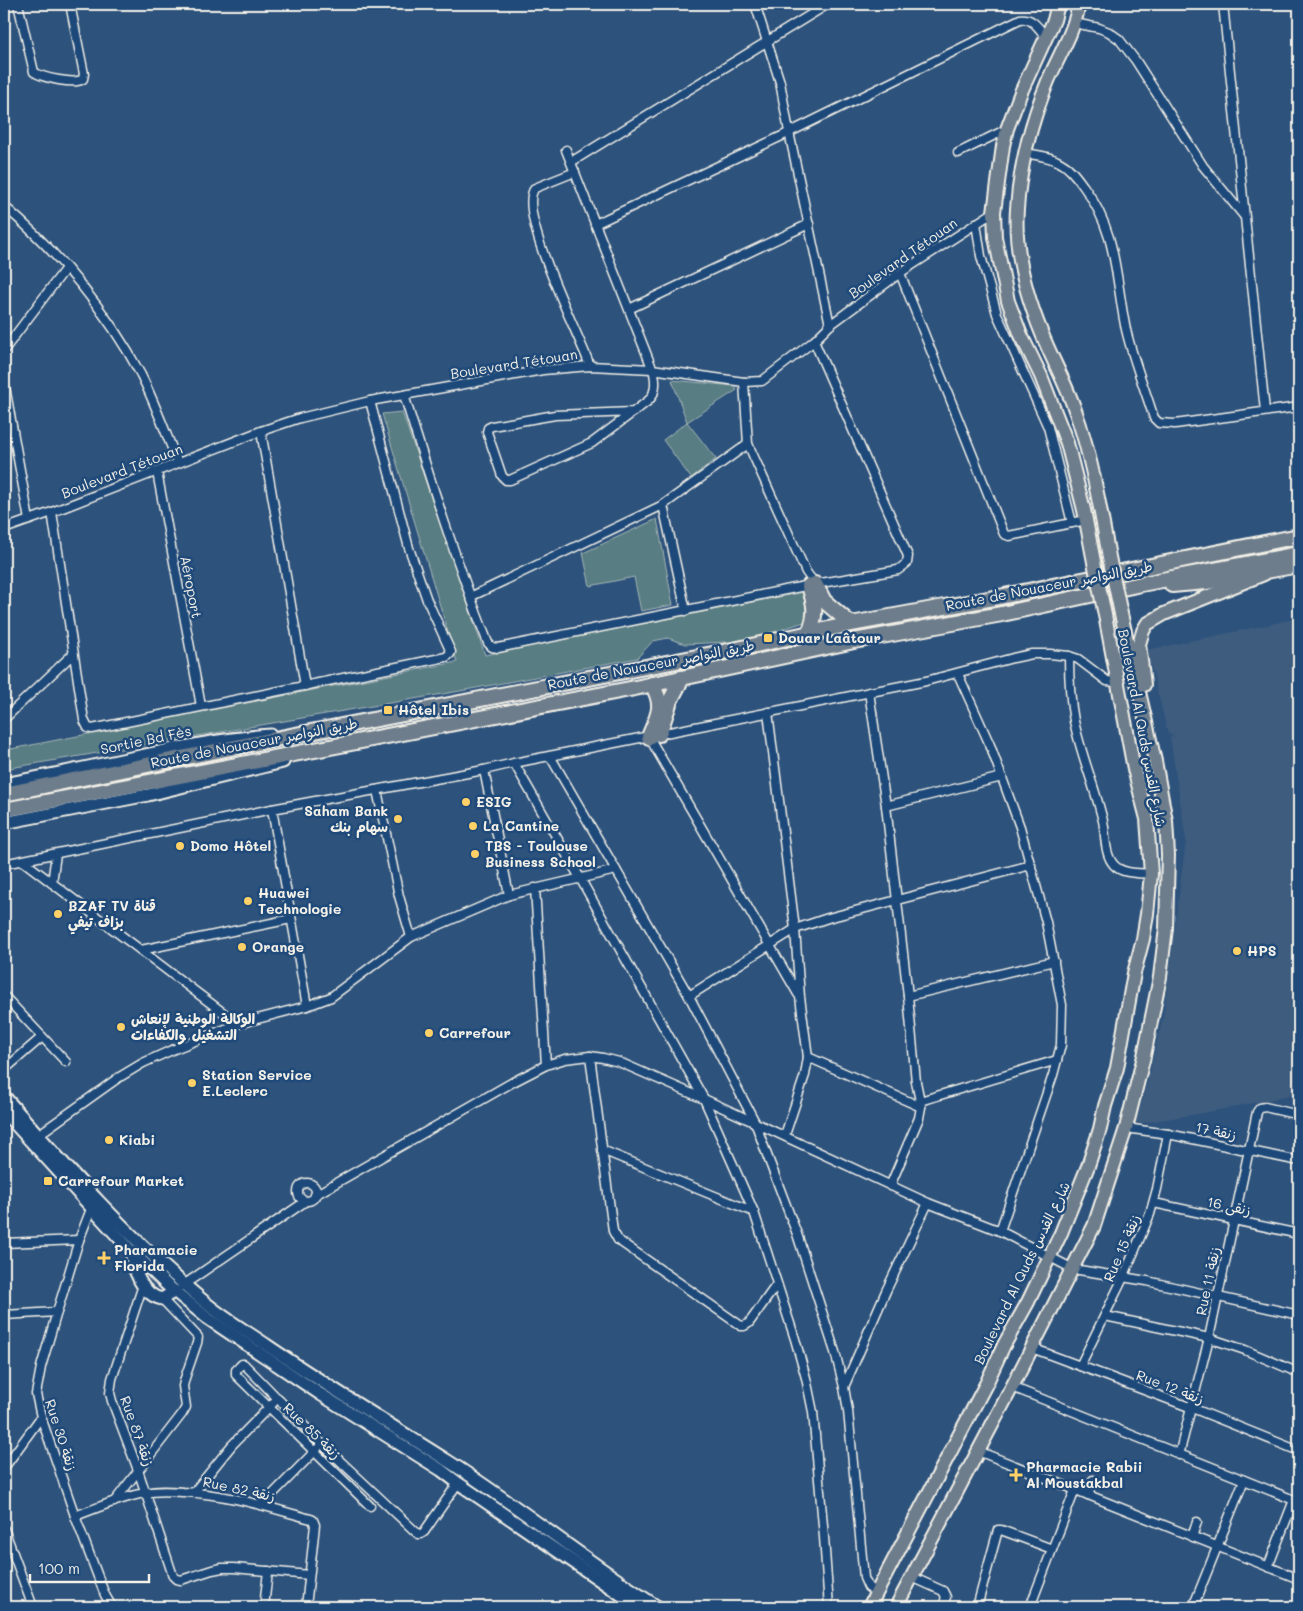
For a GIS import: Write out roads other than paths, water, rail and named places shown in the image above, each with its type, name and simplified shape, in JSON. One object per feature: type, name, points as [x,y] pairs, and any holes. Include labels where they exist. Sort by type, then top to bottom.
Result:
[{"type":"highway","name":"Route de Nouaceur طريق النواصر","points":[[4,794],[1299,536]]},
{"type":"highway","name":"Route de Nouaceur طريق النواصر","points":[[4,810],[652,684],[854,641],[1002,614],[1141,584],[1299,554]]},
{"type":"highway","points":[[1141,584],[1162,586],[1192,584],[1299,565]]},
{"type":"highway","points":[[812,585],[824,601],[851,624]]},
{"type":"highway","points":[[810,633],[815,615],[812,585]]},
{"type":"highway","points":[[654,739],[682,678]]},
{"type":"highway","points":[[652,684],[658,696],[659,707],[654,739]]},
{"type":"main road","name":"Boulevard Al Quds شارع القدس","points":[[869,1607],[1028,1302],[1071,1211],[1088,1166],[1100,1128],[1104,1106],[1117,1068],[1134,973],[1145,931],[1151,874],[1147,819],[1134,770],[1116,682],[1086,520],[1067,443],[1041,376],[1021,335],[1008,301],[995,237],[994,212],[1007,129],[1021,92],[1054,20],[1058,4]]},
{"type":"main road","name":"Boulevard Al Quds شارع القدس","points":[[896,1607],[1094,1226],[1126,1128],[1144,1056],[1160,977],[1166,928],[1169,866],[1166,821],[1155,761],[1121,614],[1086,445],[1075,409],[1042,334],[1030,301],[1018,244],[1017,211],[1024,154],[1041,99],[1074,24],[1078,4]]},
{"type":"main road","points":[[1140,699],[1144,679],[1139,644],[1147,624],[1164,614],[1271,571]]},
{"type":"main road","name":"Sortie Bd Fès","points":[[4,784],[198,744],[247,737],[295,735]]},
{"type":"main road","points":[[4,824],[214,780],[292,759],[302,752]]},
{"type":"main road","points":[[4,1096],[108,1210],[185,1284],[215,1309],[323,1383],[456,1467],[658,1607]]},
{"type":"main road","points":[[4,1112],[131,1251],[175,1291],[215,1323],[320,1394],[441,1470],[639,1607]]},
{"type":"main road","points":[[131,1251],[134,1270],[143,1285],[157,1298],[162,1299],[175,1291]]},
{"type":"street","points":[[18,4],[34,72],[42,76],[77,82],[83,79],[84,74],[70,4]]},
{"type":"street","points":[[756,4],[780,82],[830,325]]},
{"type":"street","points":[[571,162],[828,4]]},
{"type":"street","points":[[1223,4],[1265,411]]},
{"type":"street","points":[[595,224],[1020,19],[1031,20],[1046,38]]},
{"type":"street","points":[[1074,24],[1099,28],[1119,39],[1203,166],[1245,216]]},
{"type":"street","points":[[958,153],[1007,129]]},
{"type":"street","points":[[566,150],[652,369],[655,384],[653,395],[648,402],[592,443],[508,480],[502,476],[487,432],[488,428],[492,426],[554,415],[634,412]]},
{"type":"street","points":[[1024,154],[1054,159],[1062,163],[1093,199],[1102,216],[1115,257],[1127,332],[1154,418],[1159,423],[1175,424],[1299,407]]},
{"type":"street","points":[[575,172],[535,188],[531,194],[530,202],[544,256],[590,366]]},
{"type":"street","points":[[4,206],[28,227],[66,268],[105,316],[142,376],[178,463]]},
{"type":"street","name":"Boulevard Tétouan","points":[[4,529],[261,431],[300,418],[404,395],[543,370],[590,366],[652,369],[754,383],[762,381],[814,342],[830,325],[900,273],[994,212]]},
{"type":"street","points":[[976,223],[981,256],[997,314],[1048,427],[1072,523]]},
{"type":"street","points":[[629,309],[809,224]]},
{"type":"street","points":[[4,350],[66,268]]},
{"type":"street","points":[[900,273],[1004,534],[1009,536],[1086,520]]},
{"type":"street","points":[[404,395],[440,512],[470,597],[488,643],[495,648],[812,585],[898,570],[907,563],[908,556],[814,342]]},
{"type":"street","points":[[4,381],[29,520]]},
{"type":"street","points":[[744,382],[748,444],[812,585]]},
{"type":"street","points":[[52,512],[84,720],[88,728],[92,729],[446,657],[451,652],[427,600],[409,548],[370,402]]},
{"type":"street","points":[[261,431],[305,686]]},
{"type":"street","points":[[470,597],[663,505],[748,444]]},
{"type":"street","name":"Aéroport","points":[[157,472],[201,706]]},
{"type":"street","points":[[663,505],[686,611]]},
{"type":"street","points":[[4,719],[73,654]]},
{"type":"street","points":[[4,864],[272,809],[550,756],[654,739],[768,712],[958,674],[1032,654],[1069,656],[1078,659],[1107,680],[1116,682]]},
{"type":"street","points":[[1069,656],[1070,691],[1074,721],[1101,815],[1110,858],[1118,869],[1151,874]]},
{"type":"street","points":[[958,674],[1002,777],[1020,827],[1046,922],[1059,983],[1062,1018],[1061,1045],[1057,1060],[1000,1232]]},
{"type":"street","points":[[869,692],[886,806],[916,1082],[921,1104],[919,1118],[890,1186]]},
{"type":"street","points":[[768,712],[795,929],[800,997],[808,1057],[805,1075],[785,1135]]},
{"type":"street","points":[[654,739],[800,997]]},
{"type":"street","points":[[550,756],[689,996],[755,1122],[797,1234],[835,1352],[844,1387],[864,1578],[868,1587],[876,1593]]},
{"type":"street","points":[[514,763],[704,1099],[754,1212],[795,1339],[813,1412],[829,1607]]},
{"type":"street","points":[[484,770],[509,895]]},
{"type":"street","points":[[886,806],[1002,777]]},
{"type":"street","points":[[377,790],[399,896],[411,937]]},
{"type":"street","points":[[272,809],[307,1006]]},
{"type":"street","points":[[52,882],[56,854]]},
{"type":"street","points":[[23,861],[238,1024]]},
{"type":"street","points":[[689,996],[795,929],[828,918],[1031,865]]},
{"type":"street","points":[[38,1135],[118,1078],[142,1064],[238,1024],[307,1006],[332,997],[411,937],[509,895],[616,870]]},
{"type":"street","points":[[536,888],[546,1065]]},
{"type":"street","points":[[141,950],[291,918]]},
{"type":"street","points":[[908,996],[1054,961]]},
{"type":"street","points":[[4,996],[66,1062]]},
{"type":"street","points":[[4,1070],[42,1036]]},
{"type":"street","points":[[590,1056],[615,1236],[741,1326],[748,1323],[777,1284]]},
{"type":"street","points":[[175,1291],[306,1201],[312,1200],[315,1195],[546,1065],[570,1058],[590,1056],[619,1062],[704,1099],[785,1135],[890,1186],[1000,1232],[1073,1268],[1147,1281],[1299,1315]]},
{"type":"street","points":[[808,1057],[921,1104],[1057,1060]]},
{"type":"street","name":"Rue 11 زنقة","points":[[1179,1455],[1209,1338],[1257,1112],[1262,1107],[1265,1107],[1299,1114]]},
{"type":"street","name":"زنقة 17","points":[[1126,1128],[1168,1134],[1299,1161]]},
{"type":"street","name":"Rue 15 زنقة","points":[[1080,1366],[1124,1278],[1154,1202],[1168,1134]]},
{"type":"street","points":[[602,1150],[754,1212]]},
{"type":"street","points":[[306,1201],[301,1199],[298,1194],[302,1185],[313,1186],[315,1195]]},
{"type":"street","name":"زنقى 16","points":[[1154,1202],[1299,1234]]},
{"type":"street","points":[[844,1387],[886,1291],[928,1203]]},
{"type":"street","name":"Rue 30 زنقة","points":[[91,1209],[56,1312],[37,1383],[36,1394],[41,1417],[75,1516],[105,1595],[112,1607]]},
{"type":"street","points":[[4,1242],[79,1240]]},
{"type":"street","name":"Rue 87 زنقة","points":[[143,1285],[110,1386],[112,1401],[138,1470],[173,1576],[176,1580],[181,1580],[222,1568],[268,1571]]},
{"type":"street","points":[[114,1502],[186,1407],[183,1386],[197,1343],[197,1334],[162,1299]]},
{"type":"street","points":[[4,1315],[56,1312]]},
{"type":"street","points":[[1105,1316],[1209,1338],[1245,1350],[1299,1373]]},
{"type":"street","name":"Rue 12 زنقة","points":[[1032,1348],[1192,1408],[1299,1451]]},
{"type":"street","name":"Rue 85 زنقة","points":[[278,1398],[244,1364],[236,1370],[236,1375],[370,1506]]},
{"type":"street","points":[[1012,1387],[1297,1501],[1268,1567]]},
{"type":"street","points":[[194,1492],[220,1458],[278,1398],[322,1444],[418,1534],[424,1532],[458,1483]]},
{"type":"street","points":[[4,1468],[41,1417]]},
{"type":"street","points":[[262,1505],[322,1444]]},
{"type":"street","points":[[978,1451],[1299,1579]]},
{"type":"street","points":[[1088,1495],[1093,1480]]},
{"type":"street","points":[[1193,1607],[1202,1576],[1218,1546],[1244,1480]]},
{"type":"street","points":[[1030,1607],[1075,1490]]},
{"type":"street","name":"Rue 82 زنقة","points":[[75,1516],[145,1493],[167,1491],[223,1496],[313,1520],[315,1525],[306,1607]]},
{"type":"street","points":[[1192,1536],[1198,1522]]},
{"type":"street","points":[[4,1529],[33,1607]]},
{"type":"street","points":[[977,1607],[998,1530],[1052,1549]]},
{"type":"street","points":[[264,1607],[268,1571],[309,1575]]},
{"type":"street","points":[[912,1577],[943,1591],[946,1597],[943,1607]]},
{"type":"place","name":"Douar Laâtour","points":[[768,638]]},
{"type":"place","name":"Hôtel Ibis","points":[[388,710]]},
{"type":"place","name":"ESIG","points":[[466,802]]},
{"type":"place","name":"Saham Bank سهام بنك","points":[[398,819]]},
{"type":"place","name":"La Cantine","points":[[473,826]]},
{"type":"place","name":"Domo Hôtel","points":[[180,846]]},
{"type":"place","name":"TBS - Toulouse Business School","points":[[475,854]]},
{"type":"place","name":"Huawei Technologie","points":[[248,901]]},
{"type":"place","name":"BZAF TV قناة بزاف تيفي","points":[[58,914]]},
{"type":"place","name":"Orange","points":[[242,947]]},
{"type":"place","name":"HPS","points":[[1237,951]]},
{"type":"place","name":"الوكالة الوطنية لإنعاش التشغيل والكفاءات","points":[[121,1027]]},
{"type":"place","name":"Carrefour","points":[[429,1033]]},
{"type":"place","name":"Station Service E.Leclerc","points":[[192,1083]]},
{"type":"place","name":"Kiabi","points":[[109,1140]]},
{"type":"place","name":"Carrefour Market","points":[[48,1181]]},
{"type":"place","name":"Pharamacie Florida","points":[[104,1258]]},
{"type":"place","name":"Pharmacie Rabii Al Moustakbal","points":[[1016,1475]]}]
